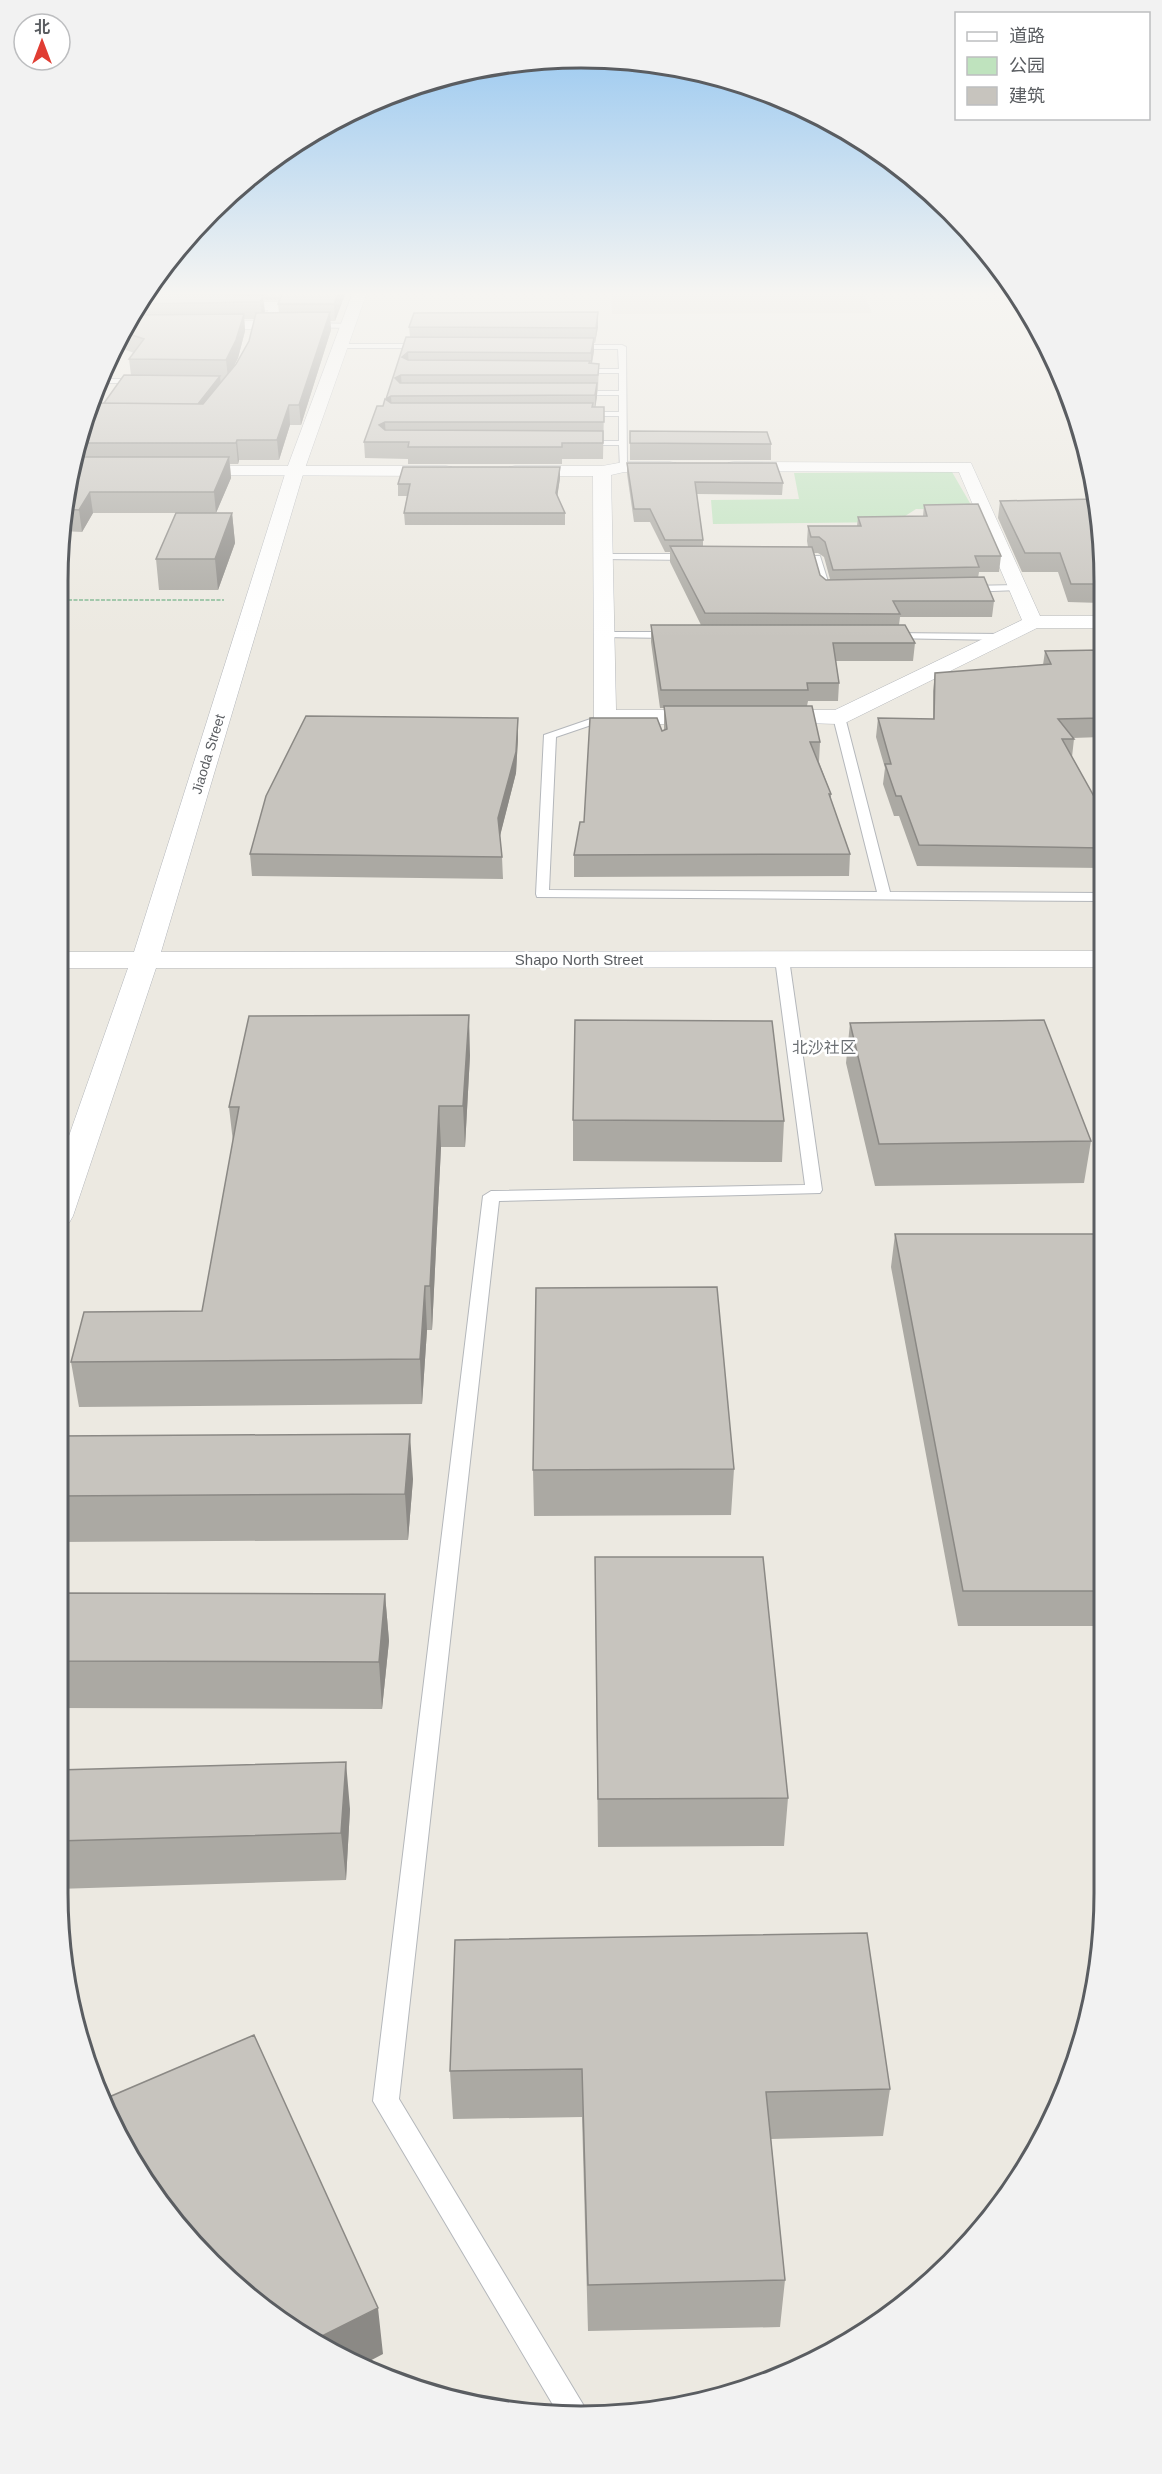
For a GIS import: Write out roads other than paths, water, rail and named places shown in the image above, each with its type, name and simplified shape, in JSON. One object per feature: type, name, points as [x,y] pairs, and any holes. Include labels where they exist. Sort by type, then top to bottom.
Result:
[{"type":"street","name":"Jiaoda Street","points":[[68,1184],[145,960],[295,471],[319,407]]},
{"type":"street","points":[[495,471],[602,471],[624,467],[683,467]]},
{"type":"street","points":[[718,467],[965,467],[1033,622]]},
{"type":"street","points":[[164,471],[460,471]]},
{"type":"street","points":[[602,471],[605,717],[839,717],[1033,622],[1094,622]]},
{"type":"street","name":"Shapo North Street","points":[[68,960],[1094,959]]},
{"type":"lane","points":[[623,407],[624,467]]},
{"type":"lane","points":[[577,414],[623,414]]},
{"type":"lane","points":[[576,443],[624,443]]},
{"type":"lane","points":[[604,557],[699,557]]},
{"type":"lane","points":[[782,558],[817,558],[826,591],[850,590]]},
{"type":"lane","points":[[958,589],[1018,588]]},
{"type":"lane","points":[[603,635],[686,636]]},
{"type":"lane","points":[[873,636],[1002,637]]},
{"type":"lane","points":[[605,717],[550,735],[542,894],[1094,897]]},
{"type":"lane","points":[[839,717],[885,896]]},
{"type":"lane","points":[[570,2406],[386,2101],[491,1196],[814,1190],[782,959]]},
{"type":"district","name":"北沙社区","points":[[824,1047]]}]
